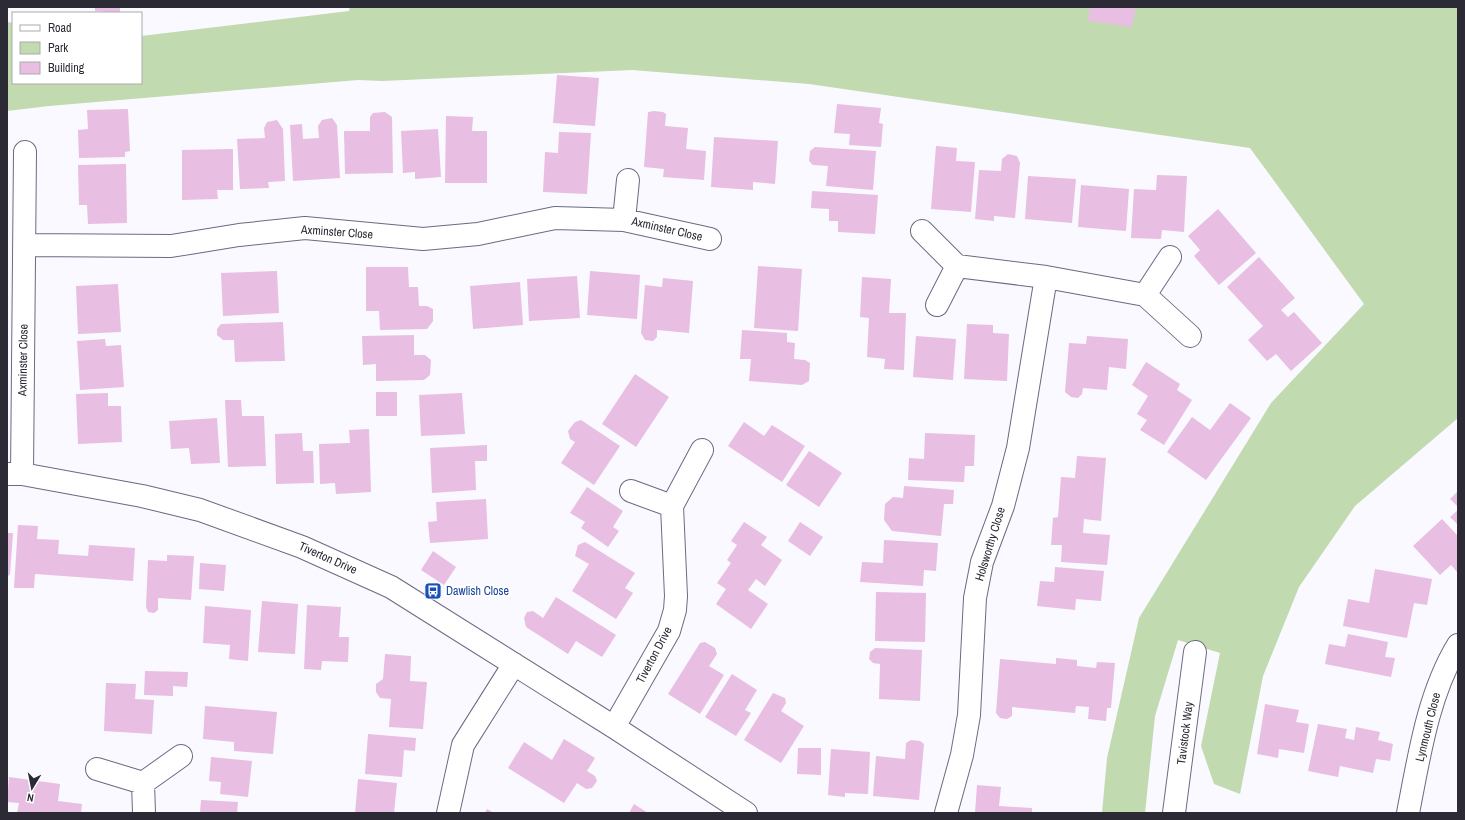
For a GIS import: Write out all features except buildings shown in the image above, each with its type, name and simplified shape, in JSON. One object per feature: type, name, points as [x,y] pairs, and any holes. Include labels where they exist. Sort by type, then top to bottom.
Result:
[{"type":"street","name":"Axminster Close","points":[[15,474],[25,246],[25,152]]},
{"type":"street","name":"Axminster Close","points":[[624,220],[628,180]]},
{"type":"street","name":"Axminster Close","points":[[25,246],[171,246],[240,235],[305,228],[423,238],[478,234],[555,218],[624,220],[710,239]]},
{"type":"street","points":[[922,231],[957,266],[1046,277],[1145,295],[1190,336]]},
{"type":"street","points":[[1145,295],[1170,257]]},
{"type":"street","points":[[938,305],[957,266]]},
{"type":"street","name":"Holsworthy Close","points":[[946,813],[962,755],[969,715],[974,598],[982,562],[1003,506],[1018,448],[1046,277]]},
{"type":"street","points":[[631,491],[672,506],[702,450]]},
{"type":"street","name":"Tiverton Drive","points":[[15,474],[142,496],[200,510],[302,546],[390,587],[614,727],[746,813]]},
{"type":"street","name":"Tiverton Drive","points":[[614,727],[669,631],[675,610],[676,596],[672,506]]},
{"type":"street","name":"Lynmouth Close","points":[[1408,813],[1432,701],[1458,645]]},
{"type":"street","name":"Tavistock Way","points":[[1174,813],[1195,652]]},
{"type":"street","points":[[448,813],[463,745],[514,664]]},
{"type":"street","points":[[143,783],[181,756]]},
{"type":"street","points":[[97,769],[143,783]]},
{"type":"street","points":[[143,783],[144,813]]},
{"type":"green space","points":[[350,7],[1458,7],[1458,418],[1355,506],[1299,587],[1263,676],[1240,794],[1214,784],[1201,746],[1220,653],[1178,640],[1155,716],[1145,813],[1102,813],[1107,758],[1139,618],[1271,403],[1364,304],[1250,148],[809,84],[632,70],[382,81],[358,80],[49,106],[7,111],[7,22],[12,23],[12,84],[142,84],[142,36],[349,11]]},
{"type":"place","name":"Dawlish Close","points":[[433,591]]}]
